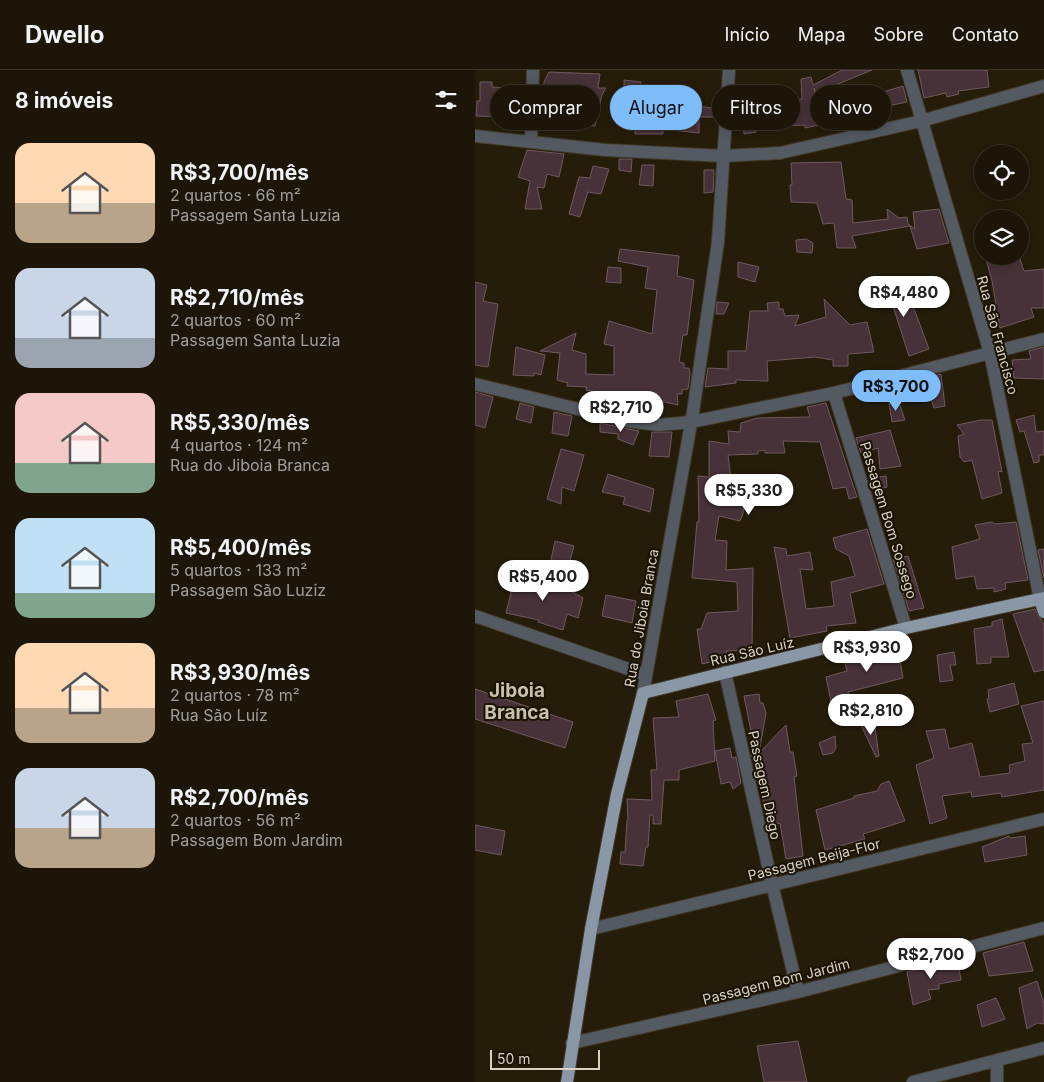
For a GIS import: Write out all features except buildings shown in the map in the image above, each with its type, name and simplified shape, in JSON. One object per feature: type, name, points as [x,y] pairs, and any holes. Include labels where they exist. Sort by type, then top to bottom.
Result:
[{"type":"main road","name":"Rua São Francisco","points":[[1042,598],[1044,612]]},
{"type":"main road","name":"Rua São Luíz","points":[[643,693],[905,628],[1042,598]]},
{"type":"main road","name":"Rua do Jiboia Branca","points":[[567,1082],[591,929],[617,794],[643,693]]},
{"type":"street","points":[[531,142],[533,70]]},
{"type":"street","name":"Rua do Jiboia Branca","points":[[643,693],[691,422],[718,242],[729,70]]},
{"type":"street","name":"Rua São Francisco","points":[[907,70],[990,353],[1042,598]]},
{"type":"street","points":[[475,136],[605,150],[724,156],[780,153],[921,121],[1044,86]]},
{"type":"street","points":[[475,384],[627,421],[659,426],[691,422],[835,392],[1044,339]]},
{"type":"street","name":"Passagem Bom Sossego","points":[[835,392],[905,628]]},
{"type":"street","points":[[475,616],[646,675]]},
{"type":"street","name":"Passagem Diego","points":[[725,672],[798,992]]},
{"type":"street","name":"Passagem Beija-Flor","points":[[591,929],[1044,819]]},
{"type":"street","name":"Passagem Bom Jardim","points":[[572,1043],[798,992],[1044,928]]},
{"type":"street","points":[[916,1082],[1044,1048]]},
{"type":"street","points":[[997,1060],[997,1082]]},
{"type":"district","name":"Jiboia Branca","points":[[517,701]]}]
